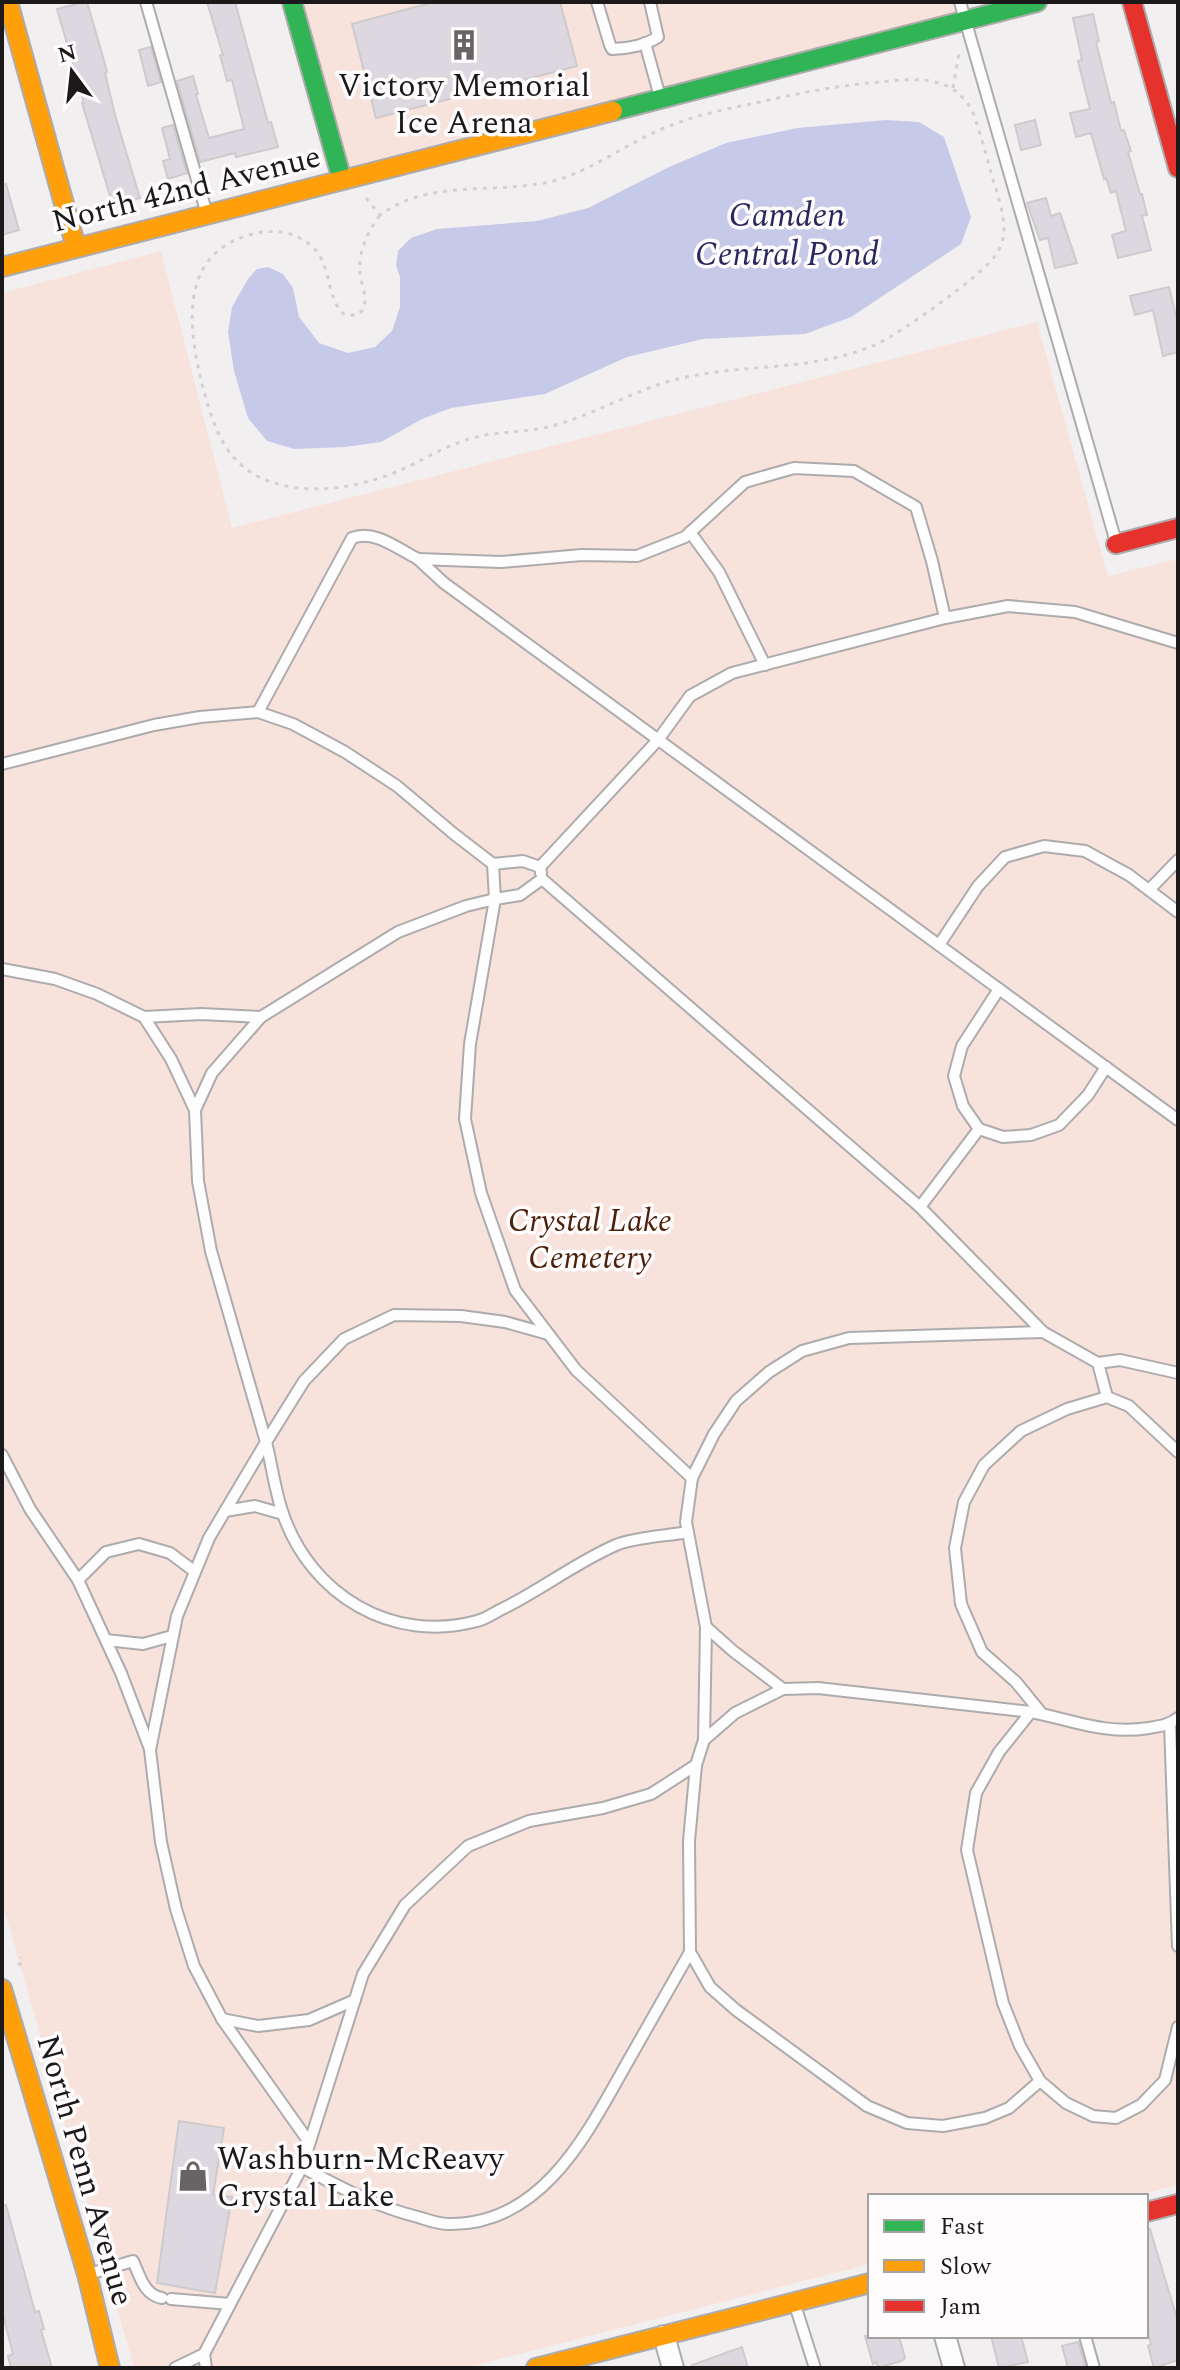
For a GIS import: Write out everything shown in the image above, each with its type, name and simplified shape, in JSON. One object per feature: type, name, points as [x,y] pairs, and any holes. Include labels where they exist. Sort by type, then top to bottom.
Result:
[{"type":"street","points":[[8,2],[76,247]]},
{"type":"street","points":[[292,2],[342,180]]},
{"type":"street","name":"North 42nd Avenue","points":[[2,267],[661,99],[963,11],[1037,2]]},
{"type":"street","points":[[1132,2],[1178,168]]},
{"type":"street","points":[[1116,544],[1178,528]]},
{"type":"street","name":"North Penn Avenue","points":[[2,1989],[87,2274],[110,2368]]},
{"type":"street","points":[[1148,2212],[1178,2204]]},
{"type":"street","points":[[536,2368],[868,2284]]},
{"type":"street","points":[[664,2336],[673,2368]]},
{"type":"street","points":[[946,2338],[954,2368]]},
{"type":"lane","points":[[146,2],[207,214]]},
{"type":"lane","points":[[597,2],[612,49],[645,43],[658,37],[650,2]]},
{"type":"lane","points":[[963,11],[1116,544]]},
{"type":"lane","points":[[645,43],[661,99]]},
{"type":"lane","points":[[418,559],[501,562],[582,555],[637,556],[685,537],[745,482],[794,468],[854,471],[916,507],[945,618]]},
{"type":"lane","points":[[690,532],[719,572],[765,665]]},
{"type":"lane","points":[[258,712],[352,538],[371,535],[418,559],[444,583],[1173,1117],[1178,1102]]},
{"type":"lane","points":[[540,867],[658,740],[690,696],[732,673],[945,618],[1008,606],[1075,612],[1178,643]]},
{"type":"lane","points":[[2,764],[154,725],[258,712],[293,724],[345,752],[397,786],[493,864],[523,861],[540,867]]},
{"type":"lane","points":[[939,945],[978,886],[1005,857],[1044,846],[1085,851],[1129,875],[1178,912]]},
{"type":"lane","points":[[1149,890],[1178,860]]},
{"type":"lane","points":[[493,864],[495,899],[470,1044],[465,1119],[481,1193],[515,1290],[576,1370],[692,1478]]},
{"type":"lane","points":[[540,867],[542,879],[920,1207],[1043,1332],[1098,1363],[1120,1360],[1178,1373]]},
{"type":"lane","points":[[195,1110],[212,1073],[261,1017],[398,932],[466,906],[520,895],[542,879]]},
{"type":"lane","points":[[2,969],[55,979],[144,1017],[201,1014],[261,1017]]},
{"type":"lane","points":[[999,989],[962,1046],[954,1076],[963,1106],[979,1129],[1003,1137],[1031,1135],[1059,1125],[1088,1095],[1106,1067]]},
{"type":"lane","points":[[144,1017],[171,1059],[195,1110],[198,1181],[211,1251],[266,1442],[283,1514],[321,1579],[351,1603],[391,1622],[435,1626],[478,1621],[618,1544],[688,1532]]},
{"type":"lane","points":[[920,1207],[979,1129]]},
{"type":"lane","points":[[150,1750],[177,1616],[209,1538],[304,1381],[344,1339],[394,1315],[461,1316],[505,1322],[550,1335]]},
{"type":"lane","points":[[1040,2081],[1009,2108],[985,2118],[943,2126],[907,2123],[867,2106],[736,2010],[710,1987],[690,1952],[689,1841],[696,1765],[704,1740],[706,1627],[686,1522],[692,1478],[714,1434],[736,1401],[769,1372],[802,1351],[849,1338],[1043,1332]]},
{"type":"lane","points":[[1098,1363],[1107,1397]]},
{"type":"lane","points":[[1036,1713],[1016,1682],[982,1652],[961,1604],[955,1548],[964,1502],[984,1465],[1021,1431],[1067,1409],[1107,1397],[1129,1406],[1178,1452]]},
{"type":"lane","points":[[2,1455],[30,1509],[78,1580],[121,1673],[150,1750],[161,1842],[176,1909],[194,1966],[222,2019],[309,2142]]},
{"type":"lane","points":[[225,1511],[255,1506],[283,1514]]},
{"type":"lane","points":[[78,1580],[106,1552],[139,1544],[170,1553],[194,1571]]},
{"type":"lane","points":[[706,1627],[783,1689]]},
{"type":"lane","points":[[106,1640],[143,1644],[172,1636]]},
{"type":"lane","points":[[704,1740],[735,1713],[783,1689],[818,1688],[1036,1713],[1100,1729],[1130,1731],[1174,1721],[1178,1946]]},
{"type":"lane","points":[[1036,1713],[999,1752],[976,1793],[967,1850],[1003,2003],[1020,2046],[1040,2081],[1066,2103],[1093,2116],[1116,2118],[1141,2105],[1165,2080],[1178,2027]]},
{"type":"lane","points":[[206,2368],[204,2354],[302,2167],[363,1974],[405,1905],[468,1846],[529,1821],[603,1808],[651,1794],[696,1765]]},
{"type":"lane","points":[[302,2167],[347,2191],[397,2212],[445,2224],[483,2222],[518,2206],[559,2172],[590,2129],[690,1952]]},
{"type":"lane","points":[[222,2019],[258,2026],[309,2020],[355,2000]]},
{"type":"lane","points":[[87,2274],[133,2261],[146,2290],[156,2297],[230,2304]]},
{"type":"lane","points":[[794,2302],[815,2368]]},
{"type":"lane","points":[[1086,2338],[1094,2368]]},
{"type":"lane","points":[[175,2368],[204,2354]]},
{"type":"path","points":[[953,88],[959,51]]},
{"type":"path","points":[[932,81],[953,88],[967,101],[976,120],[1001,208],[1004,232],[996,255],[976,275],[879,344],[840,357],[807,364],[682,378],[640,391],[561,424],[464,440],[394,473],[345,487],[298,488],[254,475],[229,452],[210,415],[192,334],[192,298],[199,279],[211,257],[227,243],[262,231],[281,231],[295,235],[315,249],[326,267],[336,307],[345,315],[357,315],[362,311],[366,298],[361,277],[362,251],[380,215],[403,202],[426,195],[479,187],[525,186],[566,177],[638,139],[672,125],[751,104],[842,86],[932,81]]},
{"type":"path","points":[[364,194],[380,215]]},
{"type":"path","points":[[18,1965],[22,1963],[20,1957]]},
{"type":"green space","points":[[298,2],[960,2],[966,20],[342,180]]},
{"type":"green space","name":"Crystal Lake Cemetery","points":[[161,251],[232,528],[1037,322],[1108,576],[1178,559],[1178,2185],[1143,2194],[868,2194],[868,2265],[465,2368],[134,2368],[2,1901],[2,293]]},
{"type":"water","name":"Camden Central Pond","points":[[886,120],[919,122],[944,137],[971,217],[961,244],[851,317],[805,334],[703,339],[627,357],[545,394],[451,408],[422,419],[381,442],[294,449],[267,441],[248,418],[234,371],[228,332],[232,307],[257,269],[268,267],[283,274],[293,288],[299,317],[319,343],[348,353],[375,347],[392,331],[400,307],[400,277],[396,265],[398,251],[411,238],[437,229],[537,221],[588,208],[669,167],[726,143],[797,128]]},
{"type":"building","points":[[87,2],[103,57],[115,115],[140,198],[113,206],[57,9]]},
{"type":"building","points":[[207,2],[235,2],[268,123],[271,122],[278,147],[200,162],[177,81],[193,76],[209,138],[244,129],[232,80],[227,81],[220,55],[223,55]]},
{"type":"building","name":"Victory Memorial Ice Arena","points":[[434,2],[560,2],[577,66],[376,118],[352,24]]},
{"type":"building","points":[[1093,14],[1099,41],[1096,42],[1111,103],[1114,102],[1121,131],[1124,130],[1142,194],[1147,215],[1142,216],[1151,250],[1118,258],[1112,235],[1126,231],[1116,191],[1111,193],[1104,179],[1091,133],[1076,137],[1070,113],[1090,109],[1078,61],[1082,60],[1073,18]]},
{"type":"building","points":[[151,47],[161,82],[148,86],[139,50]]},
{"type":"building","points":[[1035,120],[1041,145],[1021,150],[1015,125]]},
{"type":"building","points":[[173,125],[187,173],[168,179],[163,161],[170,159],[162,128]]},
{"type":"building","points":[[6,184],[19,230],[2,235],[2,185]]},
{"type":"building","points":[[1046,198],[1051,216],[1060,213],[1077,263],[1055,268],[1048,238],[1040,240],[1027,203]]},
{"type":"building","points":[[1169,287],[1178,324],[1178,352],[1163,356],[1153,310],[1135,315],[1130,296]]},
{"type":"building","points":[[179,2121],[224,2128],[213,2195],[232,2197],[215,2293],[157,2283]]},
{"type":"building","points":[[6,2205],[35,2312],[39,2311],[52,2368],[11,2368],[8,2356],[13,2354],[2,2311],[2,2206]]},
{"type":"building","points":[[1148,2230],[1178,2322],[1178,2360],[1154,2368],[1148,2346],[1151,2344],[1148,2333]]},
{"type":"building","points":[[865,2336],[900,2338],[905,2358],[878,2368],[877,2362],[873,2364]]},
{"type":"building","points":[[992,2338],[1022,2338],[1028,2362],[999,2368]]},
{"type":"building","points":[[1078,2342],[1086,2368],[1068,2368],[1062,2346]]},
{"type":"building","points":[[742,2347],[748,2368],[693,2368],[692,2365]]},
{"type":"traffic: fast","points":[[292,2],[342,180]]},
{"type":"traffic: fast","points":[[613,111],[1037,2]]},
{"type":"traffic: slow","points":[[8,2],[76,247]]},
{"type":"traffic: slow","points":[[2,267],[613,111]]},
{"type":"traffic: slow","points":[[2,1989],[87,2274],[110,2368]]},
{"type":"traffic: slow","points":[[536,2368],[868,2284]]},
{"type":"traffic: jam","points":[[1132,2],[1178,168]]},
{"type":"traffic: jam","points":[[1116,544],[1178,528]]},
{"type":"traffic: jam","points":[[1148,2212],[1178,2204]]},
{"type":"place","name":"Victory Memorial Ice Arena","points":[[464,45]]},
{"type":"place","name":"Washburn-McReavy Crystal Lake","points":[[193,2176]]}]
